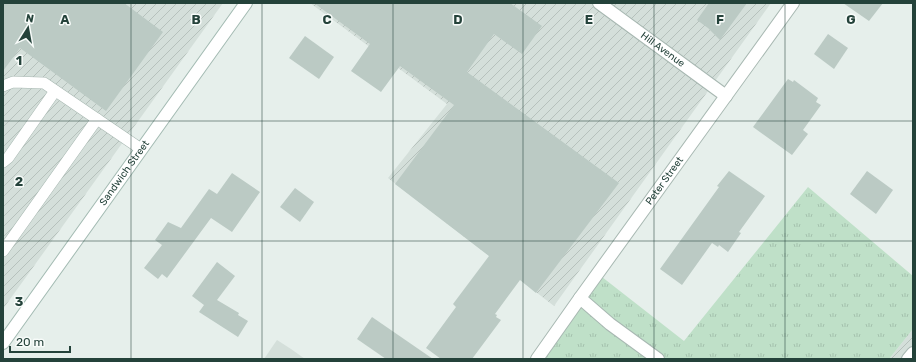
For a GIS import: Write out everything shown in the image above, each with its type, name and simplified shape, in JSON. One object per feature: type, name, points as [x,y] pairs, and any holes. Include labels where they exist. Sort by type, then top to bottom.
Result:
[{"type":"street","name":"Sandwich Street","points":[[3,343],[246,3]]},
{"type":"street","name":"Hill Avenue","points":[[599,3],[726,96]]},
{"type":"street","name":"Peter Street","points":[[537,359],[793,3]]},
{"type":"street","points":[[580,298],[610,324],[658,359]]},
{"type":"street","points":[[908,359],[913,353]]},
{"type":"lane","points":[[3,86],[14,82],[44,83],[141,150]]},
{"type":"lane","points":[[3,162],[8,158],[55,91]]},
{"type":"lane","points":[[3,251],[97,119]]},
{"type":"shaded area","points":[[3,3],[223,3],[3,309]]},
{"type":"shaded area","points":[[310,3],[771,3],[554,306],[388,178],[447,104]]},
{"type":"shaded area","points":[[913,329],[913,359],[889,359]]},
{"type":"shaded area","points":[[277,340],[291,349],[305,359],[264,359]]},
{"type":"green space","points":[[808,187],[913,276],[913,329],[889,359],[543,359],[602,277],[684,341]]},
{"type":"building","points":[[3,3],[124,3],[163,32],[106,111],[20,48],[3,71]]},
{"type":"building","points":[[314,3],[510,3],[542,26],[522,54],[494,34],[467,72],[619,183],[536,293],[520,280],[495,314],[497,315],[496,317],[501,320],[472,359],[441,359],[426,348],[456,307],[453,304],[489,256],[395,184],[454,105],[400,66],[381,92],[351,71],[370,44]]},
{"type":"building","points":[[709,3],[747,3],[720,40],[697,20]]},
{"type":"building","points":[[843,3],[883,3],[869,21]]},
{"type":"building","points":[[828,34],[848,48],[834,69],[814,54]]},
{"type":"building","points":[[305,36],[334,57],[319,79],[289,58]]},
{"type":"building","points":[[788,79],[793,82],[794,80],[818,98],[816,102],[821,105],[803,130],[808,134],[792,155],[753,127]]},
{"type":"building","points":[[729,171],[765,196],[739,232],[741,233],[728,252],[719,245],[718,247],[712,243],[682,285],[660,269]]},
{"type":"building","points":[[867,171],[893,190],[876,214],[850,194]]},
{"type":"building","points":[[232,173],[260,192],[232,232],[211,218],[167,278],[162,274],[158,279],[144,268],[162,245],[155,240],[168,222],[181,228],[209,189],[217,194]]},
{"type":"building","points":[[295,188],[314,202],[300,222],[280,207]]},
{"type":"building","points":[[217,262],[235,276],[217,300],[239,313],[238,315],[248,321],[238,337],[199,312],[204,305],[192,296]]},
{"type":"building","points":[[372,317],[433,359],[386,359],[357,339]]}]
